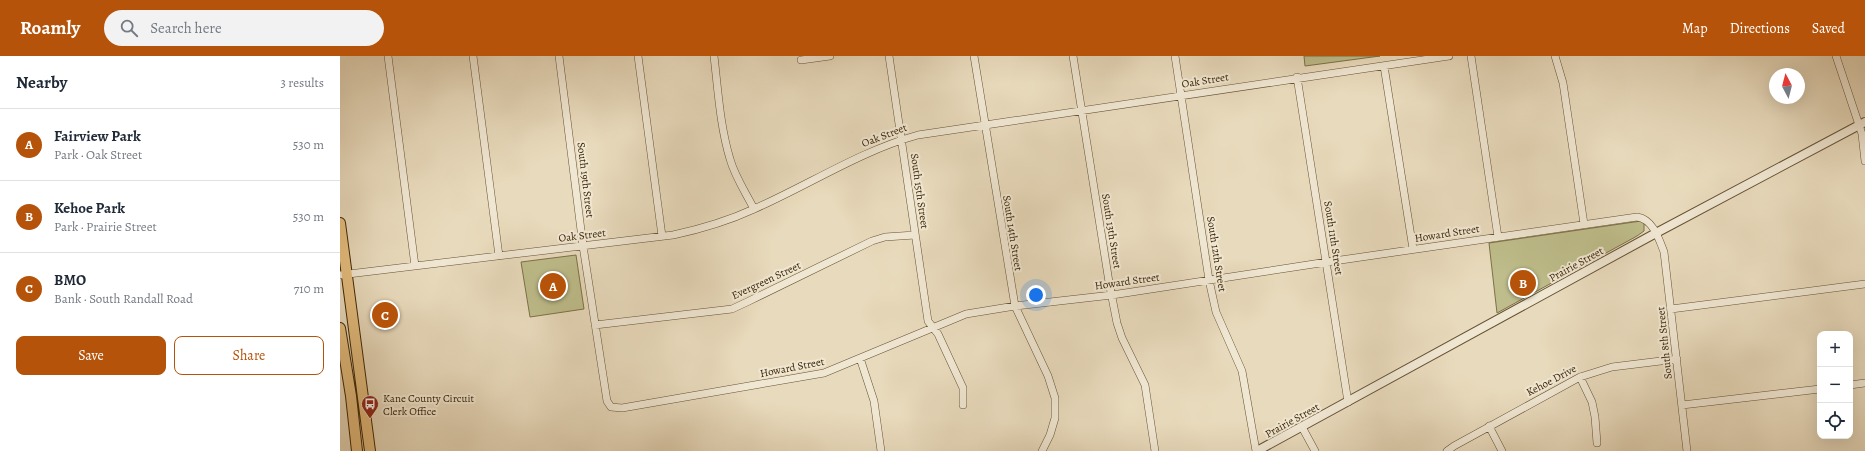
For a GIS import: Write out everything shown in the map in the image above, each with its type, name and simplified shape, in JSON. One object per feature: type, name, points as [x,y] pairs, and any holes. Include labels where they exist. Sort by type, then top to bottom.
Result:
[{"type":"main road","points":[[340,223],[344,274],[370,451]]},
{"type":"main road","points":[[340,328],[351,396],[357,451]]},
{"type":"street","points":[[388,56],[415,266]]},
{"type":"street","points":[[473,56],[499,256]]},
{"type":"street","name":"South 19th Street","points":[[559,56],[583,246],[607,401]]},
{"type":"street","points":[[638,56],[662,236]]},
{"type":"street","points":[[714,56],[724,135],[730,160],[754,209]]},
{"type":"street","points":[[802,60],[830,56]]},
{"type":"street","name":"South 15th Street","points":[[889,56],[928,321],[938,334],[963,388],[963,405]]},
{"type":"street","name":"South 14th Street","points":[[974,56],[1015,306],[1048,376],[1055,398],[1055,418],[1050,435],[1042,451]]},
{"type":"street","name":"South 13th Street","points":[[1073,56],[1080,110],[1112,295],[1122,338],[1145,385],[1155,451]]},
{"type":"street","name":"South 12th Street","points":[[1174,56],[1209,280],[1216,312],[1242,371],[1257,451]]},
{"type":"street","name":"Oak Street","points":[[344,274],[583,246],[697,230],[754,209],[856,158],[902,139],[930,132],[1449,56]]},
{"type":"street","points":[[1470,56],[1498,237]]},
{"type":"street","points":[[1555,56],[1563,83],[1584,224]]},
{"type":"street","points":[[1836,56],[1862,123],[1865,161]]},
{"type":"street","points":[[1384,66],[1413,249]]},
{"type":"street","name":"South 11th Street","points":[[1297,78],[1348,402]]},
{"type":"street","name":"Prairie Street","points":[[1257,451],[1656,233],[1862,123]]},
{"type":"street","name":"Howard Street","points":[[607,401],[611,407],[622,408],[819,374],[966,314],[1015,306],[1112,295],[1413,249],[1637,217],[1643,218],[1647,221],[1656,233]]},
{"type":"street","name":"South 8th Street","points":[[1656,233],[1664,252],[1687,451]]},
{"type":"street","name":"Evergreen Street","points":[[595,325],[732,308],[872,241],[885,237],[915,235]]},
{"type":"street","points":[[1671,308],[1865,284]]},
{"type":"street","points":[[860,358],[874,401],[881,451]]},
{"type":"street","name":"Kehoe Drive","points":[[1447,451],[1489,426],[1580,377],[1612,367],[1676,359]]},
{"type":"street","points":[[1580,377],[1592,402],[1597,443]]},
{"type":"street","points":[[1853,385],[1865,383]]},
{"type":"street","points":[[1682,405],[1817,389]]},
{"type":"street","points":[[1489,426],[1502,451]]},
{"type":"street","points":[[1302,427],[1315,451]]},
{"type":"shaded area","points":[[1304,56],[1380,56],[1305,66]]},
{"type":"shaded area","points":[[1641,221],[1644,223],[1644,231],[1637,236],[1497,313],[1489,243]]},
{"type":"shaded area","points":[[576,255],[584,309],[530,317],[521,262]]},
{"type":"place","name":"Kehoe Park","points":[[1523,283]]},
{"type":"place","name":"Fairview Park","points":[[553,286]]},
{"type":"place","name":"BMO","points":[[385,315]]},
{"type":"place","name":"Kane County Circuit Clerk Office","points":[[370,419]]}]
